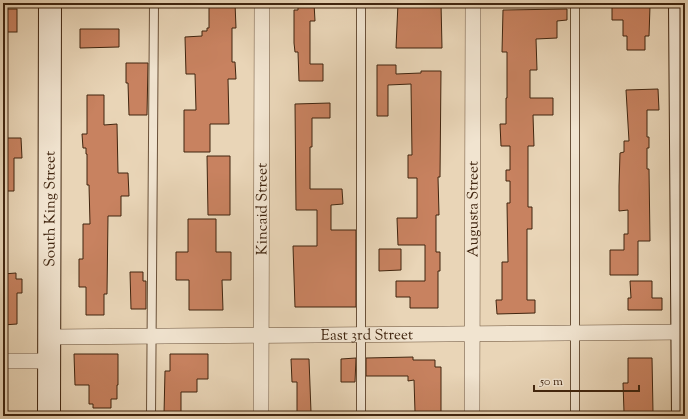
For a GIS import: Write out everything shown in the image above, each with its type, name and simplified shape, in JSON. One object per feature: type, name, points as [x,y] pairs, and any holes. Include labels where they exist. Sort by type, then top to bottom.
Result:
[{"type":"street","name":"South King Street","points":[[49,416],[50,3]]},
{"type":"street","name":"Kincaid Street","points":[[261,416],[262,3]]},
{"type":"street","name":"Augusta Street","points":[[472,416],[473,3]]},
{"type":"street","points":[[680,3],[684,332],[683,416]]},
{"type":"street","name":"East 3rd Street","points":[[49,337],[684,332]]},
{"type":"street","points":[[3,361],[49,361]]},
{"type":"lane","points":[[152,416],[154,3]]},
{"type":"lane","points":[[361,3],[361,416]]},
{"type":"lane","points":[[575,3],[575,416]]},
{"type":"building","points":[[209,3],[235,3],[236,28],[232,28],[232,62],[235,62],[236,79],[228,79],[229,124],[210,124],[210,152],[184,152],[184,110],[196,110],[195,74],[186,74],[185,37],[202,36],[202,31],[207,31],[207,28],[209,28]]},
{"type":"building","points":[[298,3],[314,3],[315,21],[310,21],[310,64],[323,64],[323,81],[299,81],[298,52],[295,52],[294,43],[294,10],[298,10]]},
{"type":"building","points":[[398,3],[441,3],[442,48],[396,48]]},
{"type":"building","points":[[612,3],[640,3],[640,6],[650,6],[649,36],[645,36],[645,50],[627,50],[627,36],[623,36],[623,20],[612,20]]},
{"type":"building","points":[[3,9],[17,9],[17,32],[3,32]]},
{"type":"building","points":[[567,9],[567,20],[557,21],[557,38],[536,39],[537,70],[530,70],[530,98],[553,98],[553,115],[533,115],[534,146],[528,146],[528,207],[532,207],[532,229],[527,229],[527,300],[535,300],[535,313],[497,314],[496,300],[502,300],[502,262],[508,262],[507,203],[510,203],[510,181],[506,181],[506,170],[510,170],[510,146],[501,146],[500,124],[506,124],[507,98],[507,52],[502,52],[503,10]]},
{"type":"building","points":[[80,29],[119,29],[119,47],[80,48]]},
{"type":"building","points":[[126,63],[148,63],[147,115],[129,115]]},
{"type":"building","points":[[377,65],[396,65],[396,74],[421,73],[421,71],[441,71],[440,177],[438,177],[439,215],[436,215],[436,252],[440,252],[440,271],[438,271],[438,308],[410,308],[410,297],[396,297],[396,281],[425,281],[425,245],[398,245],[397,218],[417,218],[417,178],[408,178],[408,155],[412,155],[411,84],[388,85],[388,116],[377,116]]},
{"type":"building","points":[[658,89],[659,110],[647,110],[647,137],[649,137],[649,148],[647,148],[647,169],[649,169],[650,241],[638,241],[638,275],[610,275],[610,250],[624,250],[624,234],[628,234],[628,210],[619,211],[620,153],[624,152],[624,141],[629,141],[626,90]]},
{"type":"building","points":[[87,95],[104,95],[104,125],[117,124],[118,173],[128,173],[129,196],[121,196],[121,216],[108,216],[107,294],[104,294],[104,315],[86,315],[86,287],[79,287],[79,259],[83,259],[83,224],[90,224],[89,185],[87,185],[87,154],[86,148],[83,148],[82,134],[87,134]]},
{"type":"building","points":[[330,103],[330,118],[312,118],[310,189],[342,189],[343,204],[331,205],[331,230],[356,230],[356,307],[295,307],[293,246],[317,246],[317,210],[296,210],[295,104]]},
{"type":"building","points":[[3,138],[21,138],[22,158],[14,158],[14,191],[3,191]]},
{"type":"building","points":[[207,156],[230,156],[230,215],[208,215]]},
{"type":"building","points":[[188,219],[216,219],[216,252],[231,252],[231,280],[222,280],[223,310],[189,310],[189,280],[176,280],[176,252],[188,252]]},
{"type":"building","points":[[379,249],[401,249],[401,270],[379,271]]},
{"type":"building","points":[[130,272],[143,272],[143,281],[146,281],[146,309],[131,309]]},
{"type":"building","points":[[16,273],[16,279],[22,279],[22,293],[17,293],[17,324],[3,325],[3,274]]},
{"type":"building","points":[[630,281],[652,281],[652,298],[662,298],[662,310],[628,310],[628,298],[631,298]]},
{"type":"building","points":[[74,354],[118,354],[117,399],[111,399],[111,408],[93,408],[93,404],[89,404],[89,385],[75,385]]},
{"type":"building","points":[[170,354],[208,354],[208,379],[197,379],[197,392],[181,392],[181,414],[164,414],[165,371],[170,371]]},
{"type":"building","points":[[413,357],[413,360],[435,360],[435,367],[441,367],[441,412],[415,412],[414,380],[408,381],[408,376],[366,376],[366,358]]},
{"type":"building","points":[[356,358],[355,382],[341,382],[341,359]]},
{"type":"building","points":[[628,358],[652,358],[653,412],[624,412],[623,383],[628,383]]},
{"type":"building","points":[[291,359],[309,359],[311,412],[297,412],[297,382],[292,382]]}]
